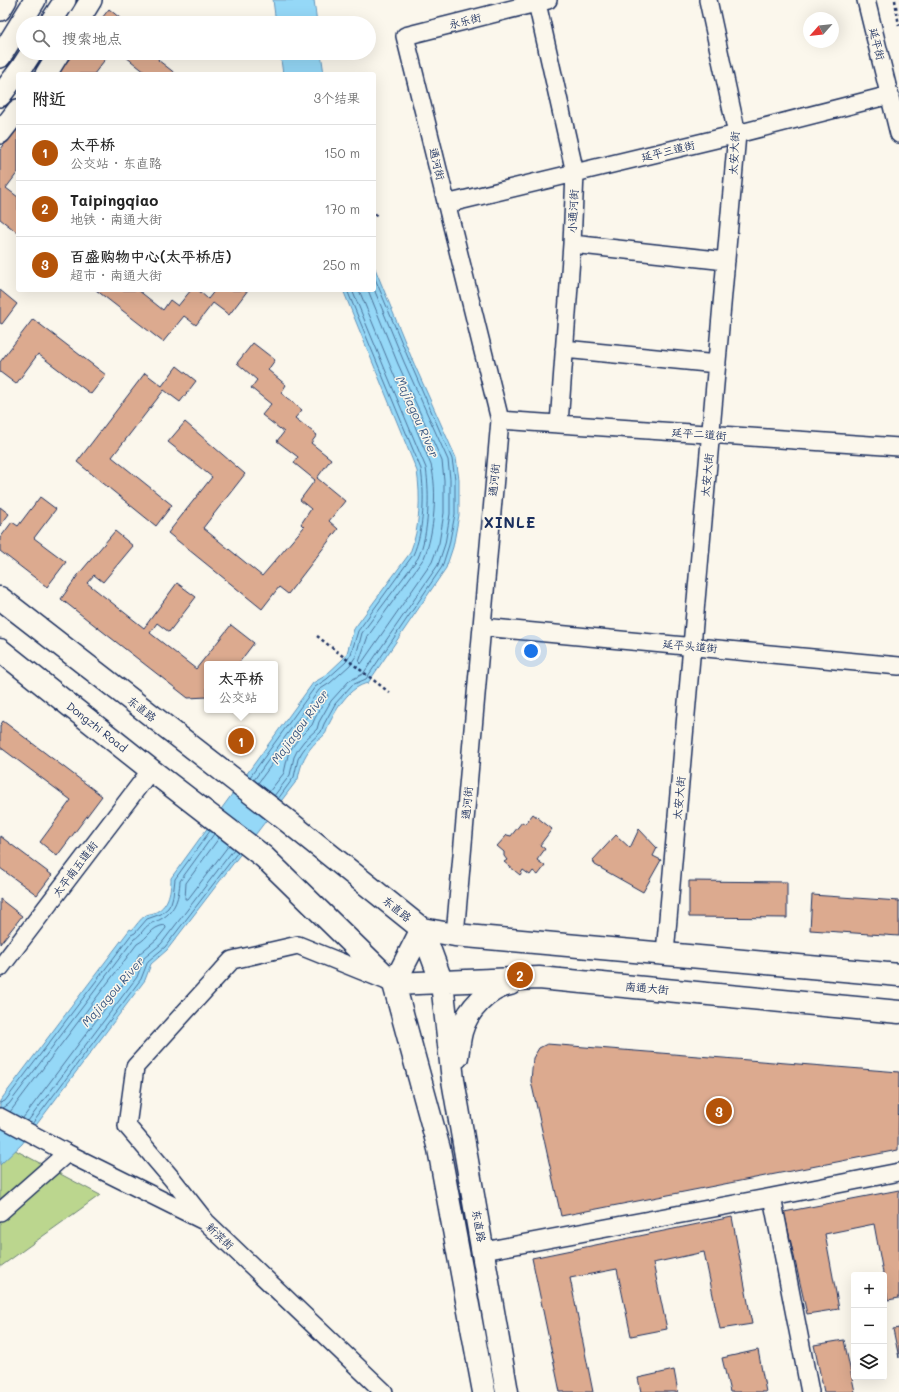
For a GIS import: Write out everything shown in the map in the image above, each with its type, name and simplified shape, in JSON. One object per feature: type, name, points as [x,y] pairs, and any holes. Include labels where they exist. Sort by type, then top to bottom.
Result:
[{"type":"highway","name":"东直路","points":[[0,598],[290,823],[422,929],[442,983],[453,1080],[484,1251],[507,1392]]},
{"type":"highway","name":"Dongzhi Road","points":[[0,650],[151,770],[264,857],[394,984]]},
{"type":"highway","points":[[484,1392],[439,1149],[394,984],[422,929],[455,935],[899,975]]},
{"type":"highway","points":[[453,1080],[461,1030],[472,1010],[486,994],[502,985],[538,978]]},
{"type":"highway","name":"南通大街","points":[[394,984],[538,978],[899,1012]]},
{"type":"main road","points":[[0,10],[6,0]]},
{"type":"main road","points":[[25,16],[35,0]]},
{"type":"main road","points":[[55,16],[65,0]]},
{"type":"main road","points":[[81,16],[91,0]]},
{"type":"main road","points":[[0,57],[16,31]]},
{"type":"main road","points":[[18,72],[26,60]]},
{"type":"main road","points":[[47,72],[55,60]]},
{"type":"main road","points":[[0,96],[16,75]]},
{"type":"main road","points":[[0,132],[16,112]]},
{"type":"street","name":"太安大街","points":[[665,953],[737,134],[708,0]]},
{"type":"street","name":"延平街","points":[[866,0],[899,134]]},
{"type":"street","name":"永乐街","points":[[405,36],[542,1]]},
{"type":"street","name":"小通河街","points":[[542,1],[575,173],[572,244],[559,424]]},
{"type":"street","name":"通河街","points":[[405,36],[500,420],[455,935]]},
{"type":"street","name":"延平三道街","points":[[446,204],[737,134],[890,95]]},
{"type":"street","points":[[572,244],[726,261]]},
{"type":"street","points":[[564,349],[717,364]]},
{"type":"street","name":"延平二道街","points":[[500,420],[899,447]]},
{"type":"street","name":"延平头道街","points":[[482,627],[899,666]]},
{"type":"street","name":"太平南五道街","points":[[0,968],[151,770]]},
{"type":"street","points":[[206,1222],[173,1180],[127,1126],[136,1067],[232,960],[298,945],[394,984]]},
{"type":"street","name":"新滨街","points":[[0,1117],[67,1153],[206,1222],[384,1392]]},
{"type":"street","points":[[0,1212],[67,1153]]},
{"type":"street","points":[[484,1251],[899,1172]]},
{"type":"street","points":[[772,1197],[810,1392]]},
{"type":"path","points":[[895,0],[899,26]]},
{"type":"path","points":[[317,636],[390,692]]},
{"type":"green space","points":[[0,1142],[100,1195],[0,1267]]},
{"type":"water","points":[[273,0],[314,0],[316,16],[275,16]]},
{"type":"water","points":[[281,60],[322,60],[324,72],[283,72]]},
{"type":"water","name":"Majiagou River","points":[[376,271],[412,359],[456,458],[459,479],[459,515],[453,547],[446,568],[368,683],[355,689],[344,699],[328,725],[325,734],[313,745],[307,754],[302,763],[298,779],[167,950],[151,964],[145,980],[22,1144],[0,1165],[0,1101],[130,929],[132,930],[143,917],[159,910],[166,903],[171,878],[313,683],[325,676],[343,659],[347,653],[354,629],[410,553],[416,533],[419,512],[417,471],[344,292],[376,292]]},
{"type":"building","points":[[109,9],[118,16],[104,16]]},
{"type":"building","points":[[68,60],[105,60],[96,72],[59,72]]},
{"type":"building","points":[[130,60],[158,60],[173,72],[145,72]]},
{"type":"building","points":[[16,130],[16,175],[6,188],[16,196],[16,231],[0,219],[0,150]]},
{"type":"building","points":[[0,290],[17,304],[2,324],[0,323]]},
{"type":"building","points":[[99,292],[140,292],[163,310],[170,300],[178,306],[189,292],[200,292],[208,299],[213,292],[246,292],[229,315],[213,303],[196,325],[184,316],[163,342]]},
{"type":"building","points":[[33,319],[106,375],[91,394],[38,354],[16,384],[0,372],[0,362]]},
{"type":"building","points":[[253,343],[275,360],[268,370],[286,385],[281,393],[302,410],[295,418],[317,435],[311,443],[331,459],[317,478],[345,501],[329,521],[338,529],[288,594],[279,587],[262,609],[168,533],[212,477],[168,442],[185,422],[245,474],[203,528],[262,576],[304,527],[301,524],[311,509],[300,500],[315,480],[294,463],[298,457],[277,441],[284,432],[262,415],[271,404],[251,388],[257,380],[237,363]]},
{"type":"building","points":[[177,366],[196,381],[180,402],[164,390],[112,457],[172,505],[156,526],[77,462],[145,373],[162,386]]},
{"type":"building","points":[[40,497],[56,509],[34,538],[66,562],[47,587],[0,551],[0,538],[12,522],[18,526]]},
{"type":"building","points":[[0,507],[9,514],[0,526]]},
{"type":"building","points":[[115,531],[133,546],[103,582],[94,575],[87,583],[144,628],[177,583],[196,597],[169,632],[157,623],[150,633],[196,669],[231,625],[254,643],[240,661],[204,661],[204,697],[188,698],[61,599],[78,575]]},
{"type":"building","points":[[3,721],[102,796],[57,856],[40,842],[71,800],[0,747],[0,726]]},
{"type":"building","points":[[533,814],[552,829],[540,845],[545,849],[537,860],[545,866],[538,875],[533,871],[530,875],[523,870],[520,875],[504,862],[507,860],[504,856],[504,852],[497,846],[507,835],[511,836],[522,822],[525,824]]},
{"type":"building","points":[[639,829],[657,848],[653,856],[661,860],[643,892],[595,865],[593,860],[616,835],[630,848]]},
{"type":"building","points":[[0,836],[52,875],[37,895],[0,868]]},
{"type":"building","points":[[689,881],[787,882],[787,918],[689,917]]},
{"type":"building","points":[[812,895],[899,901],[899,936],[810,930]]},
{"type":"building","points":[[0,899],[22,916],[0,944]]},
{"type":"building","points":[[547,1044],[899,1072],[898,1150],[561,1216],[531,1081],[533,1058],[539,1048]]},
{"type":"building","points":[[899,1190],[899,1298],[888,1300],[887,1272],[883,1272],[874,1224],[825,1234],[839,1309],[807,1314],[784,1212]]},
{"type":"building","points":[[732,1217],[752,1324],[720,1329],[704,1252],[653,1263],[667,1329],[631,1336],[617,1269],[570,1278],[593,1392],[560,1392],[532,1258]]},
{"type":"building","points":[[899,1328],[899,1358],[893,1329]]},
{"type":"building","points":[[844,1340],[851,1380],[852,1380],[855,1392],[824,1392],[814,1345]]},
{"type":"building","points":[[758,1350],[766,1392],[730,1392],[722,1358]]},
{"type":"building","points":[[674,1370],[678,1392],[641,1392],[638,1378]]},
{"type":"place","name":"太平桥","points":[[241,741]]},
{"type":"place","name":"Taipingqiao","points":[[520,975]]},
{"type":"place","name":"百盛购物中心(太平桥店)","points":[[719,1111]]},
{"type":"district","name":"XINLE","points":[[510,523]]}]
